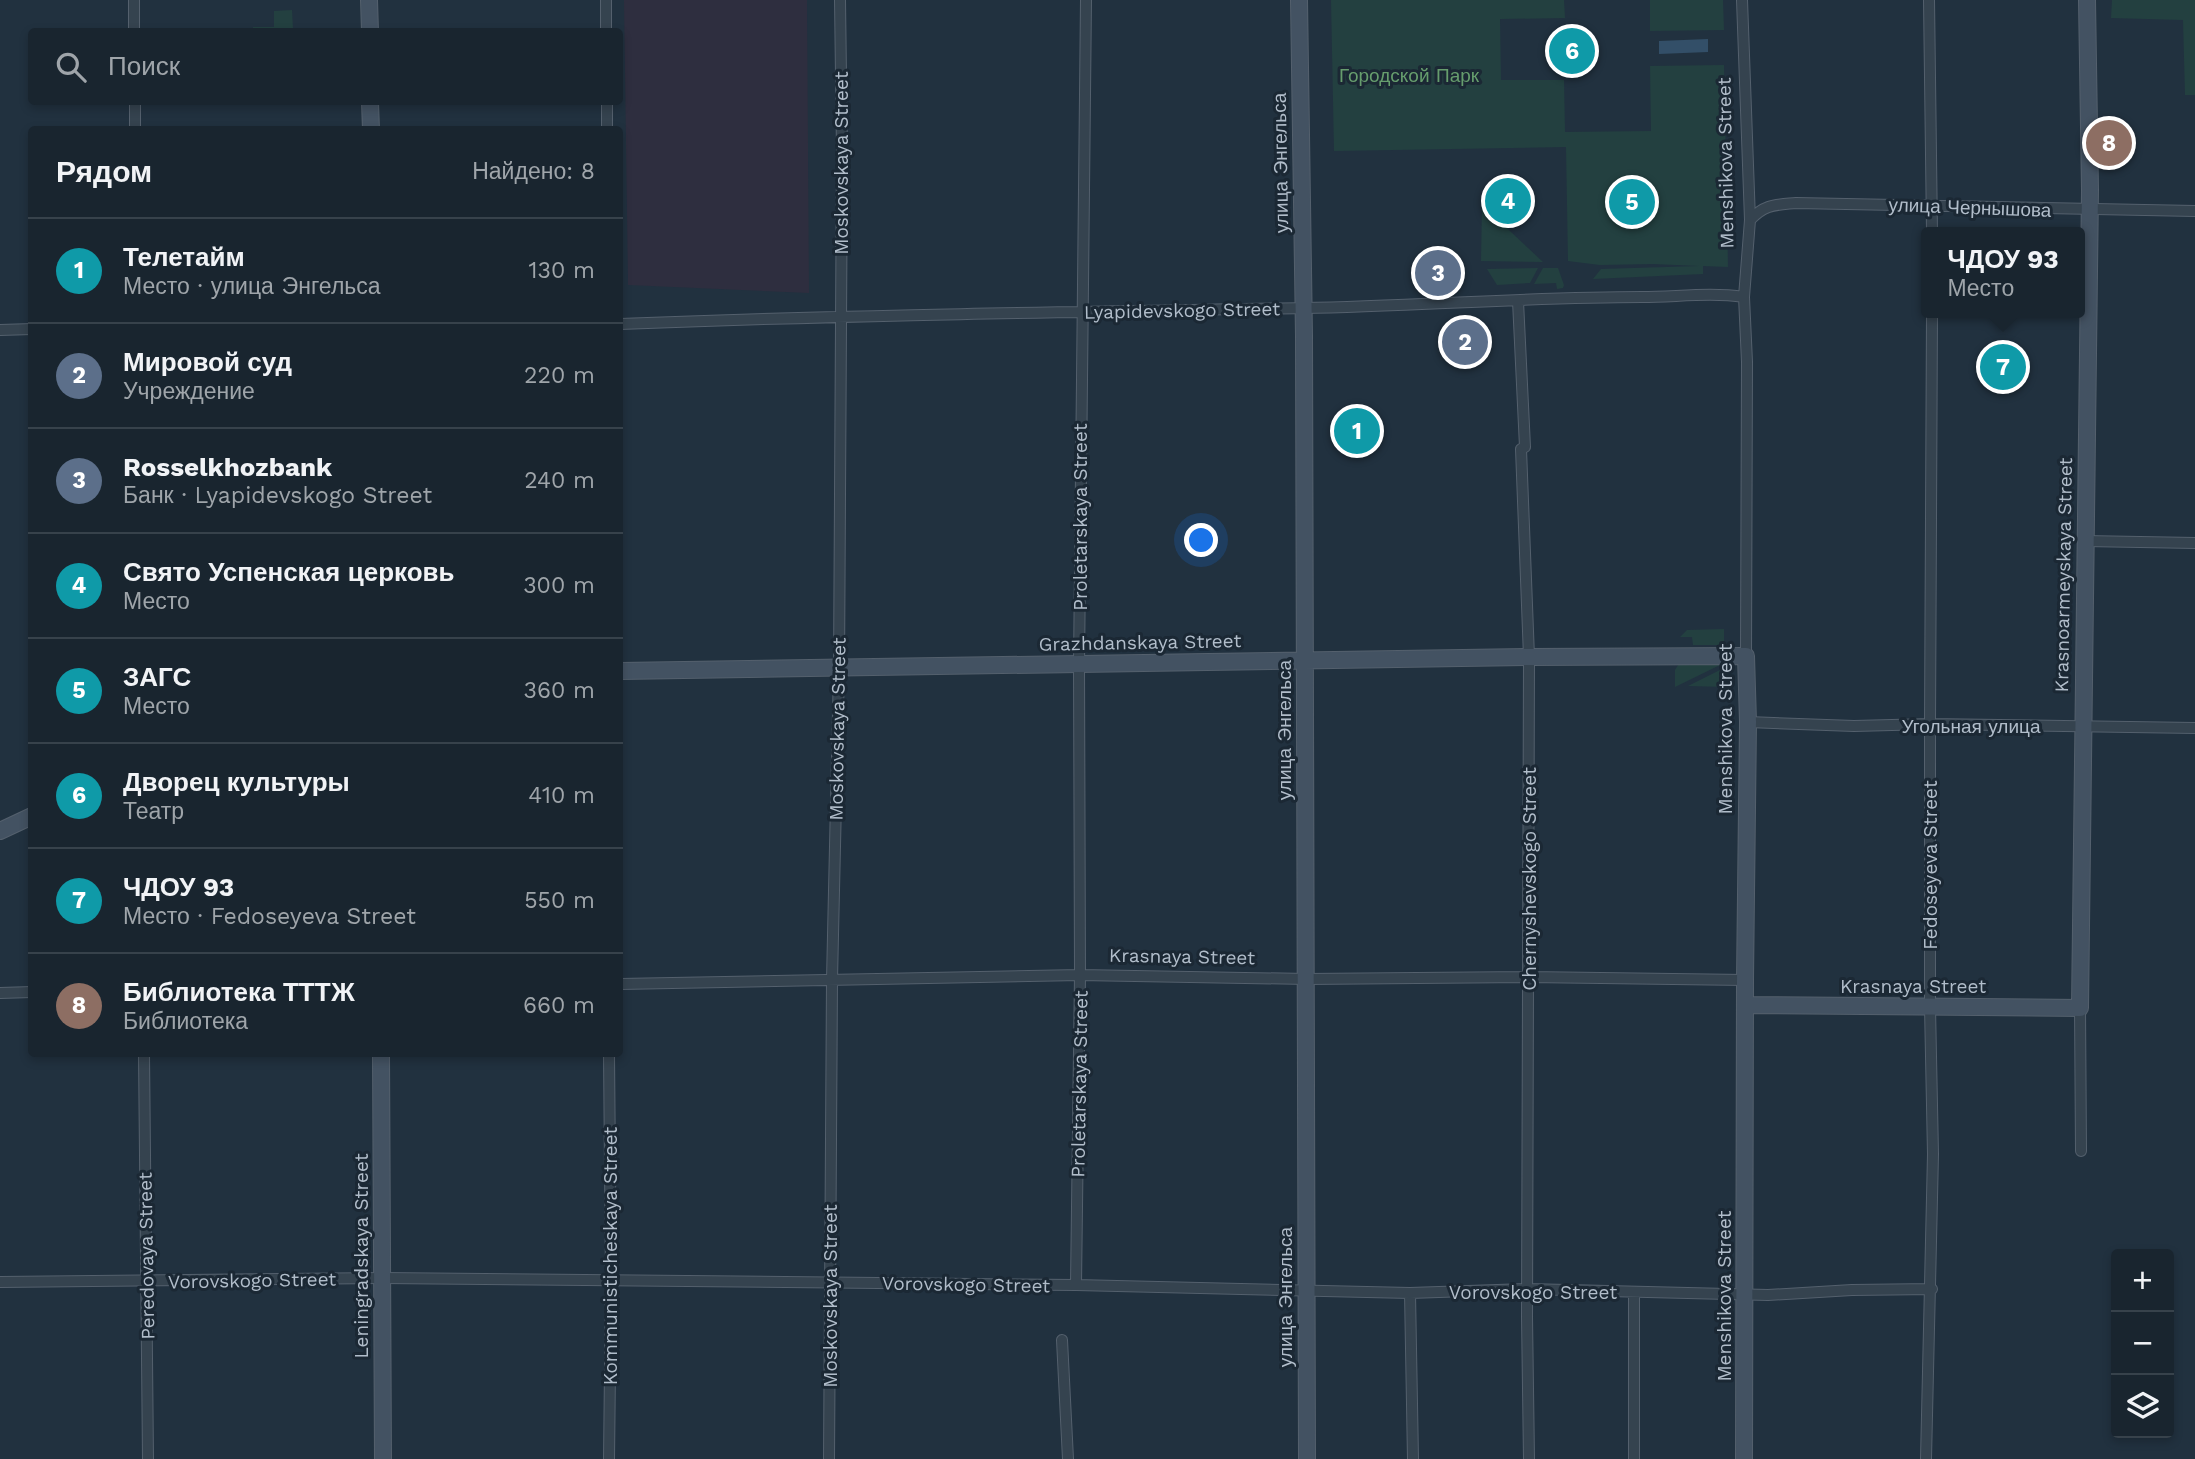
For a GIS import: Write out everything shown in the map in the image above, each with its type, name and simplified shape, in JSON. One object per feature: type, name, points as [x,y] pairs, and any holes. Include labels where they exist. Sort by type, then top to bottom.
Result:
[{"type":"main road","points":[[369,0],[370,28]]},
{"type":"main road","name":"улица Энгельса","points":[[1299,0],[1307,979],[1307,1459]]},
{"type":"main road","name":"Krasnoarmeyskaya Street","points":[[2080,1008],[2088,210],[2087,0]]},
{"type":"main road","points":[[370,105],[371,126]]},
{"type":"main road","name":"Grazhdanskaya Street","points":[[623,671],[1746,656]]},
{"type":"main road","name":"Menshikova Street","points":[[1744,1459],[1748,722],[1746,656]]},
{"type":"main road","points":[[0,831],[28,818]]},
{"type":"main road","name":"Krasnaya Street","points":[[1745,1005],[2080,1008]]},
{"type":"main road","name":"Leningradskaya Street","points":[[381,1057],[383,1459]]},
{"type":"street","points":[[134,0],[134,28]]},
{"type":"street","points":[[606,0],[606,28]]},
{"type":"street","name":"Moskovskaya Street","points":[[829,1459],[832,980],[839,668],[842,152],[840,0]]},
{"type":"street","name":"Proletarskaya Street","points":[[1076,1285],[1086,0]]},
{"type":"street","name":"Menshikova Street","points":[[1741,0],[1750,220],[1744,297],[1747,362],[1746,656]]},
{"type":"street","points":[[1929,0],[1932,227]]},
{"type":"street","points":[[135,105],[135,126]]},
{"type":"street","points":[[607,105],[607,126]]},
{"type":"street","name":"улица Чернышова","points":[[1750,220],[1760,209],[1796,203],[2195,211]]},
{"type":"street","name":"Lyapidevskogo Street","points":[[623,324],[806,316],[1303,308],[1582,297],[1725,294],[1744,297]]},
{"type":"street","name":"Chernyshevskogo Street","points":[[1518,301],[1525,447],[1521,449],[1529,657],[1529,1459]]},
{"type":"street","name":"Fedoseyeva Street","points":[[1926,1459],[1933,1154],[1930,1007],[1932,318]]},
{"type":"street","points":[[0,330],[28,329]]},
{"type":"street","points":[[2085,541],[2195,543]]},
{"type":"street","name":"Угольная улица","points":[[1748,722],[1854,726],[1930,724],[2195,728]]},
{"type":"street","name":"Krasnaya Street","points":[[623,984],[1080,975],[1307,979],[1528,977],[1745,980]]},
{"type":"street","points":[[0,993],[28,992]]},
{"type":"street","name":"Krasnoarmeyskaya Street","points":[[2080,1008],[2081,1151]]},
{"type":"street","name":"Peredovaya Street","points":[[144,1057],[148,1459]]},
{"type":"street","name":"Kommunisticheskaya Street","points":[[609,1057],[609,1459]]},
{"type":"street","name":"Vorovskogo Street","points":[[0,1282],[383,1278],[1076,1285],[1410,1293],[1527,1289],[1768,1295],[1932,1289]]},
{"type":"street","points":[[1634,1292],[1634,1459]]},
{"type":"street","points":[[1410,1293],[1413,1459]]},
{"type":"street","points":[[1062,1340],[1068,1459]]},
{"type":"shaded area","points":[[624,0],[807,0],[809,293],[628,285]]},
{"type":"shaded area","points":[[1708,39],[1708,52],[1659,54],[1659,41]]},
{"type":"green space","name":"Городской Парк","points":[[1331,0],[1564,0],[1565,18],[1500,19],[1501,80],[1564,80],[1565,132],[1651,131],[1650,66],[1724,65],[1728,267],[1703,266],[1703,274],[1593,279],[1601,269],[1699,266],[1600,265],[1568,261],[1566,147],[1334,151]]},
{"type":"green space","points":[[1650,0],[1723,0],[1724,30],[1650,31]]},
{"type":"green space","points":[[2112,0],[2195,0],[2195,95],[2185,95],[2183,20],[2111,18]]},
{"type":"green space","points":[[292,10],[293,28],[253,28],[274,27],[274,11]]},
{"type":"green space","points":[[1482,205],[1543,262],[1481,261]]},
{"type":"green space","points":[[1538,268],[1530,283],[1497,285],[1487,269]]},
{"type":"green space","points":[[1543,268],[1558,268],[1563,288],[1557,289],[1556,283],[1534,284]]},
{"type":"green space","points":[[1724,629],[1724,645],[1693,645],[1692,637],[1680,637],[1687,630]]},
{"type":"green space","points":[[1680,662],[1713,662],[1720,665],[1675,687],[1675,670]]},
{"type":"green space","points":[[1722,669],[1728,671],[1728,687],[1688,686]]},
{"type":"place","name":"Дворец культуры","points":[[1572,51]]},
{"type":"place","name":"Библиотека ТТТЖ","points":[[2109,143]]},
{"type":"place","name":"Свято Успенская церковь","points":[[1508,201]]},
{"type":"place","name":"ЗАГС","points":[[1632,202]]},
{"type":"place","name":"Rosselkhozbank","points":[[1438,273]]},
{"type":"place","name":"Мировой суд","points":[[1465,342]]},
{"type":"place","name":"ЧДОУ 93","points":[[2003,367]]},
{"type":"place","name":"Телетайм","points":[[1357,431]]}]
